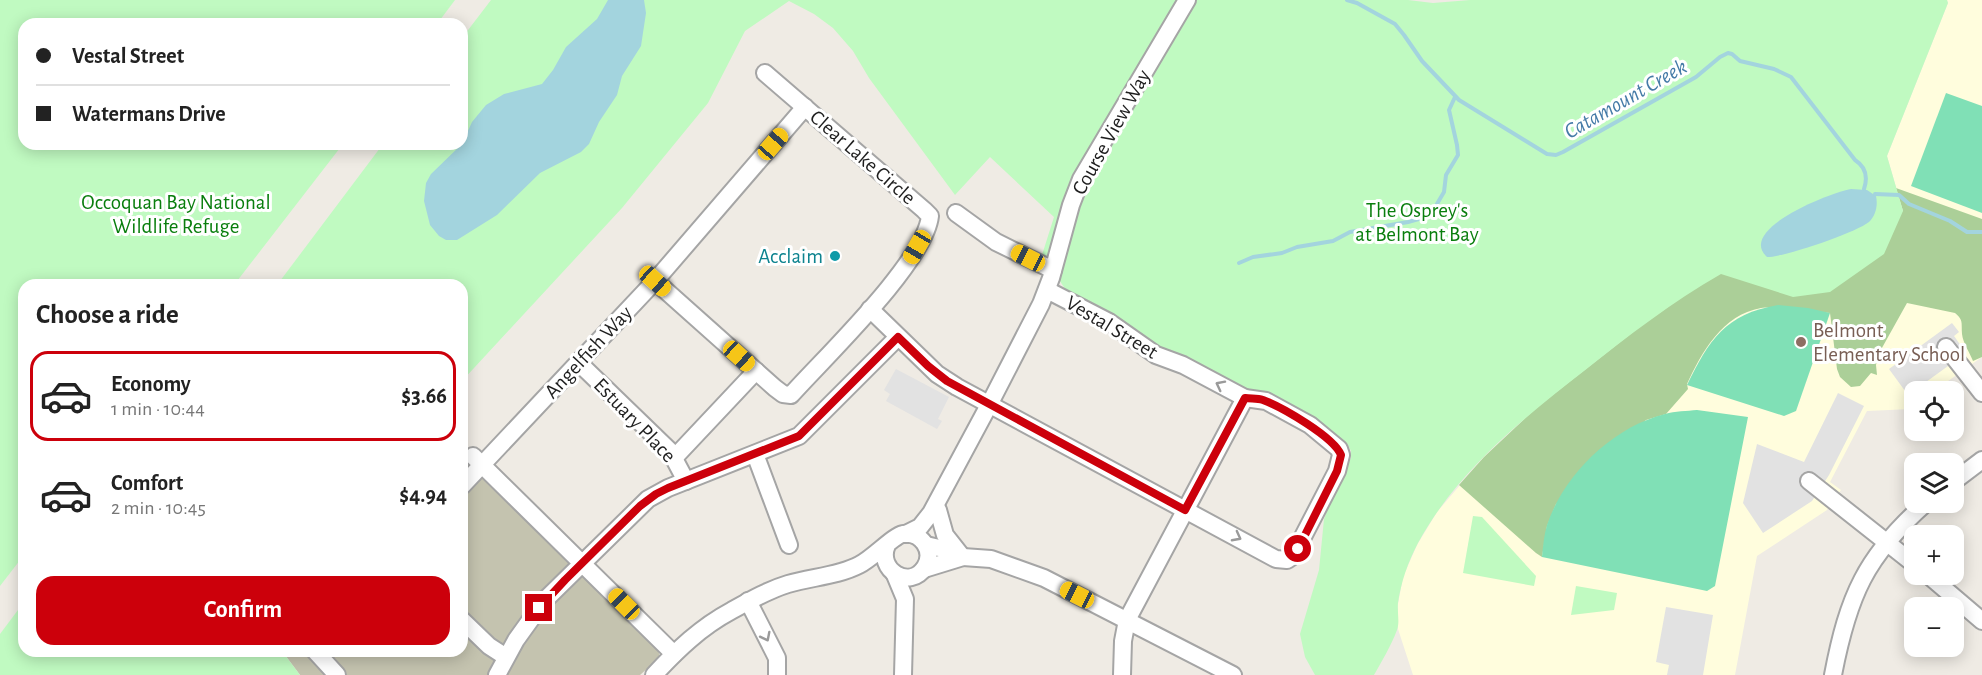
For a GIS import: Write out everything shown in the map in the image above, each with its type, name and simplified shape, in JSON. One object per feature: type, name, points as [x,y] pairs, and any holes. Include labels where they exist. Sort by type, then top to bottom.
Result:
[{"type":"street","name":"Course View Way","points":[[925,544],[939,504],[1047,290],[1071,205],[1081,179],[1187,0]]},
{"type":"street","name":"Clear Lake Circle","points":[[655,281],[783,394],[790,395],[870,309],[906,266],[929,227],[930,216],[765,73]]},
{"type":"street","name":"Angelfish Way","points":[[468,476],[478,460],[579,363],[655,281],[806,107]]},
{"type":"street","points":[[956,213],[996,242],[1053,270]]},
{"type":"street","name":"Vestal Street","points":[[990,405],[1282,561],[1293,556],[1298,549],[1337,471],[1341,455],[1333,443],[1310,425],[1266,401],[1245,398],[1183,365],[1156,355],[1109,322],[1047,290]]},
{"type":"street","points":[[870,309],[937,374],[990,405]]},
{"type":"street","points":[[497,675],[506,657],[544,601],[648,499],[686,481],[792,440],[806,431],[898,337]]},
{"type":"street","points":[[1946,347],[1982,393]]},
{"type":"street","name":"Estuary Place","points":[[579,363],[675,457],[686,481]]},
{"type":"street","points":[[675,457],[756,371]]},
{"type":"street","points":[[1122,675],[1123,641],[1127,620],[1245,398]]},
{"type":"street","points":[[755,454],[789,545]]},
{"type":"street","points":[[478,460],[674,654]]},
{"type":"street","points":[[1964,474],[1982,460]]},
{"type":"street","points":[[1809,481],[1904,556]]},
{"type":"street","name":"Course View Way","points":[[906,534],[924,523],[939,504]]},
{"type":"street","points":[[939,504],[945,536],[963,557]]},
{"type":"street","points":[[1833,675],[1843,627],[1852,599],[1863,576],[1886,542],[1916,513]]},
{"type":"street","points":[[654,675],[709,624],[748,601],[787,584],[857,566],[875,555],[894,538],[906,534],[915,535],[925,544],[963,557],[991,559],[1026,570],[1233,675]]},
{"type":"street","points":[[905,599],[928,556],[925,544]]},
{"type":"street","points":[[887,545],[885,558],[905,599],[903,675]]},
{"type":"street","points":[[857,566],[892,572],[903,578],[963,557]]},
{"type":"street","points":[[1941,585],[1982,621]]},
{"type":"street","points":[[748,601],[777,658],[777,675]]},
{"type":"street","points":[[468,626],[489,646],[506,657]]},
{"type":"street","points":[[320,657],[337,675]]},
{"type":"shaded area","name":"Belmont Elementary School","points":[[1947,0],[1982,0],[1982,357],[1948,381],[1904,381],[1904,409],[1867,411],[1830,482],[1841,490],[1827,510],[1757,556],[1735,675],[1413,675],[1398,629],[1398,604],[1403,577],[1417,545],[1437,512],[1484,457],[1638,328],[1689,292],[1830,292],[1884,254],[1903,211],[1887,156],[1948,3]]},
{"type":"shaded area","points":[[1952,323],[1959,332],[1954,336],[1966,353],[1927,381],[1904,381],[1904,390],[1889,369]]},
{"type":"shaded area","points":[[896,369],[949,397],[938,419],[942,421],[937,429],[886,401],[890,394],[884,390]]},
{"type":"shaded area","points":[[1838,393],[1864,406],[1829,475],[1812,501],[1763,533],[1743,503],[1757,444],[1804,462]]},
{"type":"shaded area","points":[[468,465],[657,646],[660,657],[640,675],[300,675],[286,657],[468,657]]},
{"type":"shaded area","points":[[1666,607],[1713,615],[1703,675],[1667,675],[1669,665],[1656,662]]},
{"type":"green space","name":"Occoquan Bay National Wildlife Refuge","points":[[0,0],[455,0],[442,18],[18,18],[18,150],[338,150],[239,279],[18,279],[18,563],[0,586]]},
{"type":"green space","name":"The Osprey's at Belmont Bay","points":[[491,0],[1408,0],[1433,3],[1470,0],[1947,0],[1948,3],[1887,156],[1903,211],[1884,254],[1830,292],[1793,297],[1721,274],[1634,332],[1560,390],[1492,449],[1451,493],[1433,518],[1411,557],[1399,595],[1397,630],[1374,675],[1315,675],[1305,657],[1300,634],[1319,570],[1324,519],[1336,486],[1351,458],[1348,445],[1315,418],[1298,408],[1264,393],[1240,387],[1168,353],[1068,293],[1042,255],[1054,217],[990,157],[955,195],[869,78],[853,51],[833,28],[814,14],[789,1],[745,31],[708,103],[622,208],[468,375],[468,279],[282,279],[378,150],[468,150],[468,30]]},
{"type":"green space","points":[[1946,93],[1982,106],[1982,213],[1911,186]]},
{"type":"green space","points":[[1896,188],[1982,219],[1982,357],[1973,361],[1965,344],[1961,320],[1955,313],[1907,303],[1878,355],[1877,375],[1871,373],[1860,386],[1851,387],[1840,377],[1837,369],[1830,313],[1761,308],[1735,318],[1724,327],[1699,360],[1687,384],[1688,389],[1666,414],[1646,420],[1556,504],[1547,526],[1542,557],[1459,485],[1484,457],[1536,408],[1638,328],[1689,292],[1721,273],[1903,211]]},
{"type":"green space","points":[[1778,305],[1830,313],[1796,411],[1784,416],[1687,385],[1711,342],[1732,322],[1760,309]]},
{"type":"green space","points":[[1697,410],[1748,417],[1715,586],[1707,591],[1542,557],[1546,529],[1555,506],[1565,488],[1593,455],[1609,441],[1646,420],[1669,413]]},
{"type":"green space","points":[[1473,516],[1482,517],[1536,576],[1534,586],[1463,573]]},
{"type":"green space","points":[[1576,586],[1617,593],[1614,610],[1571,615]]},
{"type":"green space","points":[[18,610],[18,657],[286,657],[300,675],[0,675],[0,634]]},
{"type":"water","points":[[608,0],[644,0],[646,13],[641,46],[622,76],[617,95],[599,122],[589,144],[581,152],[540,173],[497,215],[457,240],[446,240],[439,236],[430,225],[424,201],[426,183],[431,174],[456,150],[468,150],[468,131],[486,105],[504,94],[542,84],[566,47],[597,19]]},
{"type":"water","points":[[1851,189],[1867,190],[1876,196],[1876,210],[1869,222],[1820,244],[1767,257],[1761,246],[1764,235],[1775,224],[1808,204]]},
{"type":"waterway","name":"Catamount Creek","points":[[1347,0],[1395,24],[1422,61],[1459,100],[1547,154],[1556,155],[1563,152],[1696,77],[1728,53],[1740,61],[1774,69],[1791,77],[1862,166],[1866,176],[1864,189]]},
{"type":"waterway","points":[[1239,263],[1253,257],[1333,241],[1350,232],[1426,217],[1434,209],[1444,192],[1446,175],[1458,155],[1449,110],[1455,97]]},
{"type":"waterway","points":[[1875,194],[1899,195],[1909,204],[1950,221],[1967,232],[1982,232]]},
{"type":"place","name":"Acclaim","points":[[835,256]]},
{"type":"place","name":"Belmont Elementary School","points":[[1801,342]]},
{"type":"route","points":[[539,608],[648,499],[668,488],[799,436],[898,337],[947,381],[1185,510],[1245,398],[1266,401],[1310,425],[1333,443],[1341,455],[1337,471],[1298,549]]}]
